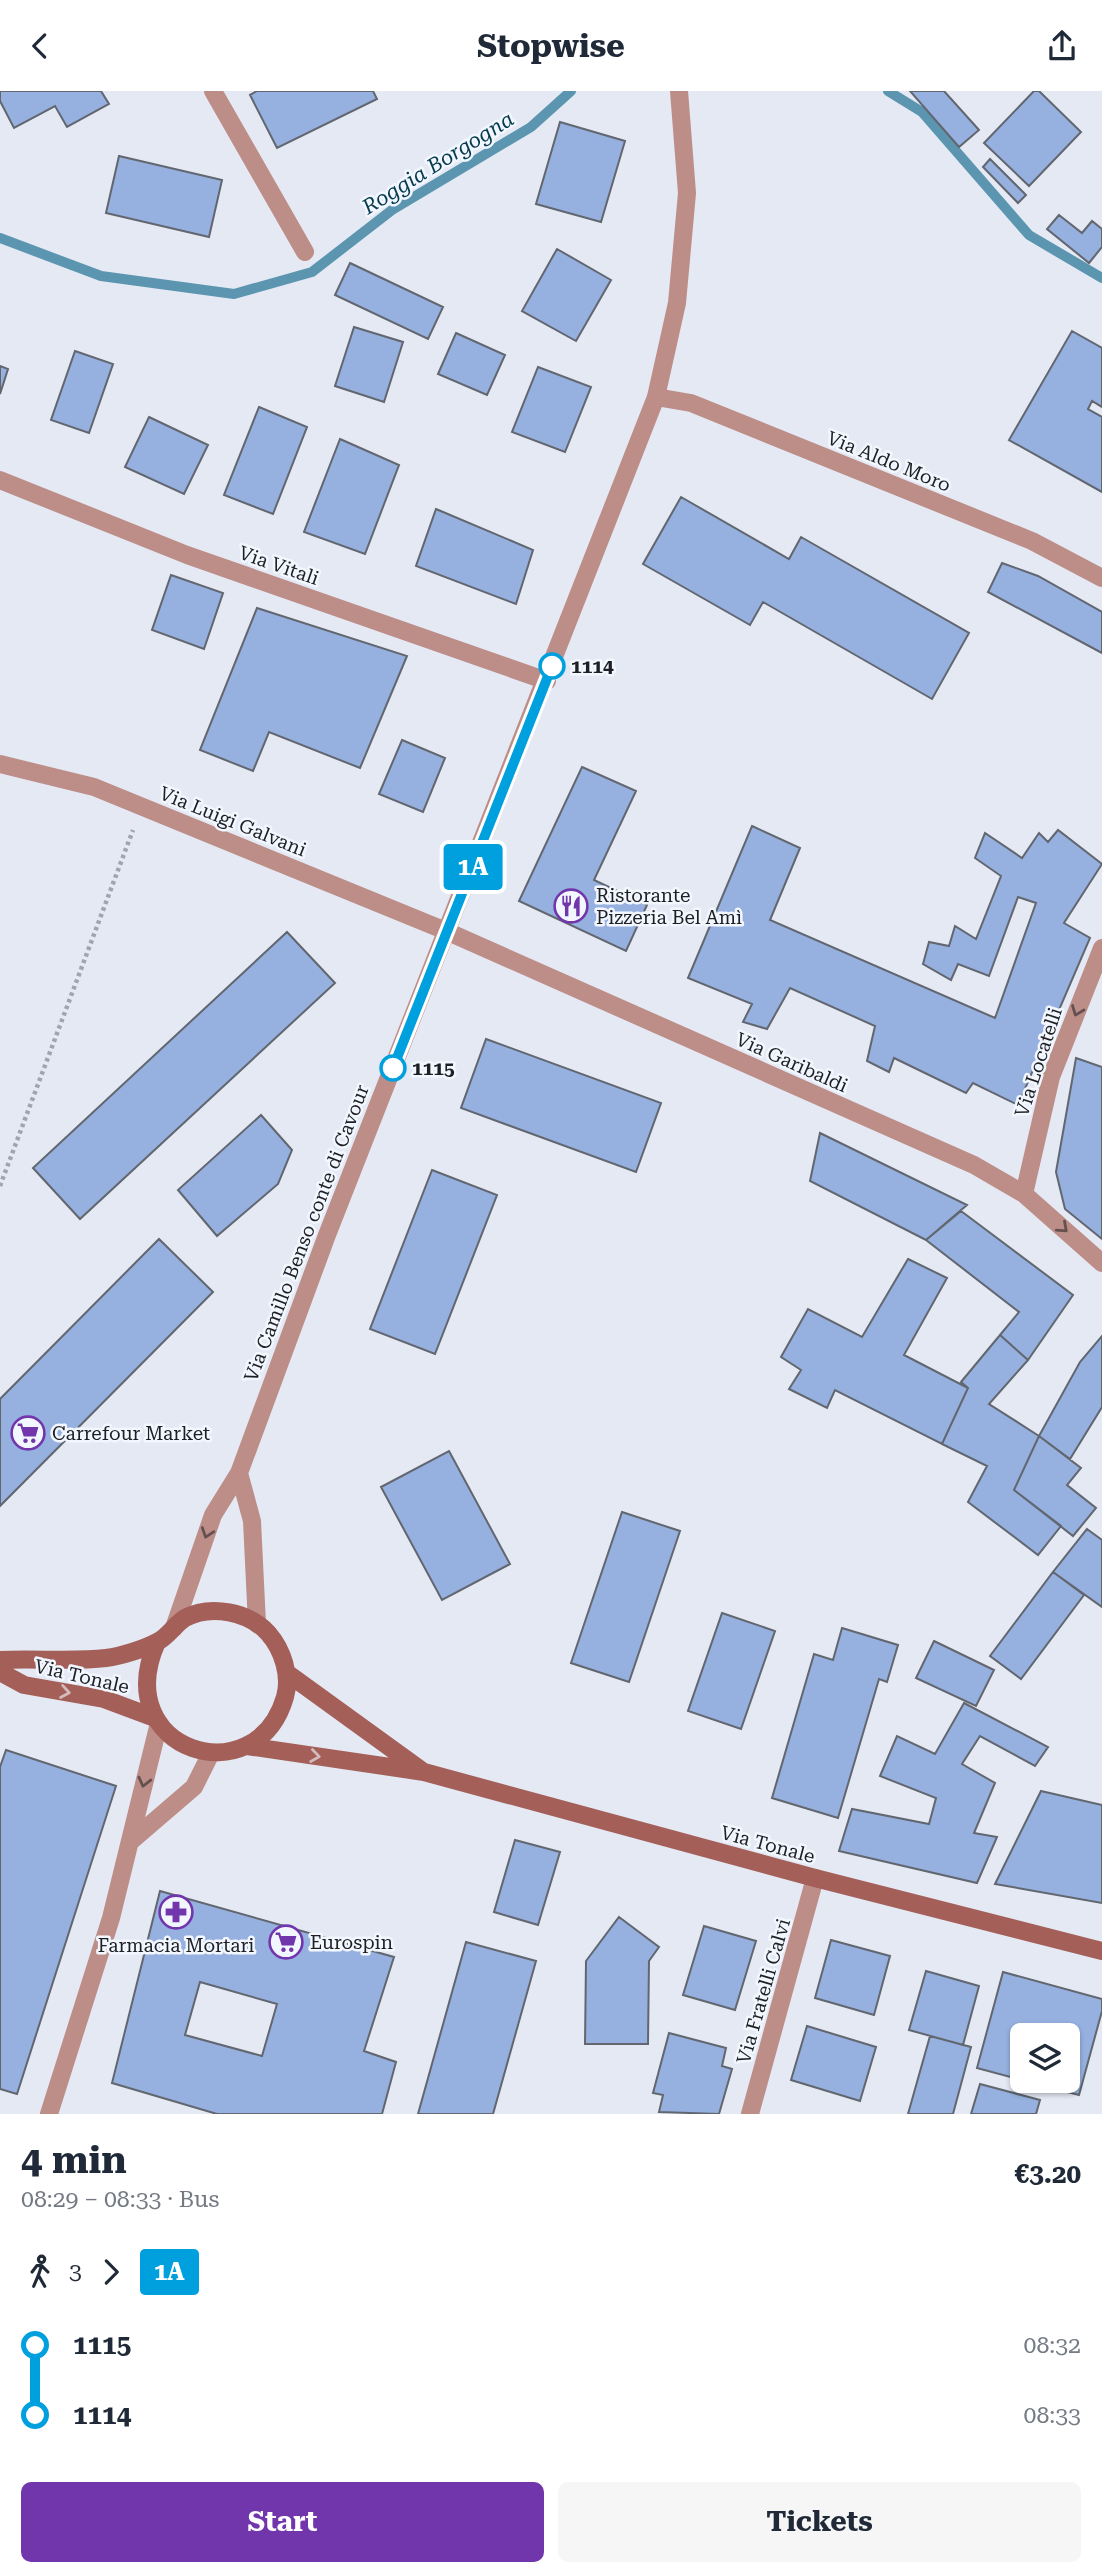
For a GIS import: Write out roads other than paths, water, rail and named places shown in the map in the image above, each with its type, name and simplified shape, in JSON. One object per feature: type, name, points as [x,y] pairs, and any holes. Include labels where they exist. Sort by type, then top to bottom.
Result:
[{"type":"main road","name":"Via Tonale","points":[[0,1660],[107,1658],[157,1642],[185,1618],[205,1612],[230,1612],[268,1632],[280,1649],[287,1673],[288,1689],[281,1713],[268,1732],[247,1746]]},
{"type":"main road","name":"Via Tonale","points":[[157,1642],[147,1665],[145,1680],[157,1720],[170,1736],[187,1747],[211,1753],[247,1746],[424,1772],[816,1878],[1102,1951]]},
{"type":"main road","name":"Via Tonale","points":[[0,1672],[24,1685],[104,1699],[157,1720]]},
{"type":"main road","name":"Via Tonale","points":[[287,1673],[424,1772]]},
{"type":"street","points":[[213,91],[305,252]]},
{"type":"street","name":"Via Camillo Benso conte di Cavour","points":[[174,1628],[213,1515],[239,1473],[327,1235],[547,681],[656,397],[677,303],[687,193],[679,91]]},
{"type":"street","name":"Via Aldo Moro","points":[[656,397],[691,403],[1032,541],[1102,578]]},
{"type":"street","name":"Via Vitali","points":[[0,480],[187,555],[547,681]]},
{"type":"street","name":"Via Luigi Galvani","points":[[0,764],[94,787],[446,931]]},
{"type":"street","name":"Via Garibaldi","points":[[446,931],[974,1165],[1024,1194],[1102,1263]]},
{"type":"street","name":"Via Locatelli","points":[[1024,1194],[1051,1077],[1102,948]]},
{"type":"street","points":[[239,1473],[252,1521],[257,1624]]},
{"type":"street","points":[[49,2114],[111,1919],[157,1720]]},
{"type":"street","points":[[130,1842],[194,1787],[211,1753]]},
{"type":"street","name":"Via Fratelli Calvi","points":[[750,2114],[816,1878]]},
{"type":"waterway","name":"Roggia Borgogna","points":[[0,238],[101,276],[234,294],[312,272],[392,210],[531,127],[571,91]]},
{"type":"waterway","name":"Roggia Borgogna","points":[[888,91],[922,112],[1029,235],[1102,278]]},
{"type":"place","name":"1114","points":[[552,666]]},
{"type":"place","name":"Ristorante Pizzeria Bel Amì","points":[[571,906]]},
{"type":"place","name":"1115","points":[[393,1068]]},
{"type":"place","name":"Carrefour Market","points":[[28,1433]]},
{"type":"place","name":"Farmacia Mortari","points":[[176,1912]]},
{"type":"place","name":"Eurospin","points":[[286,1942]]}]
